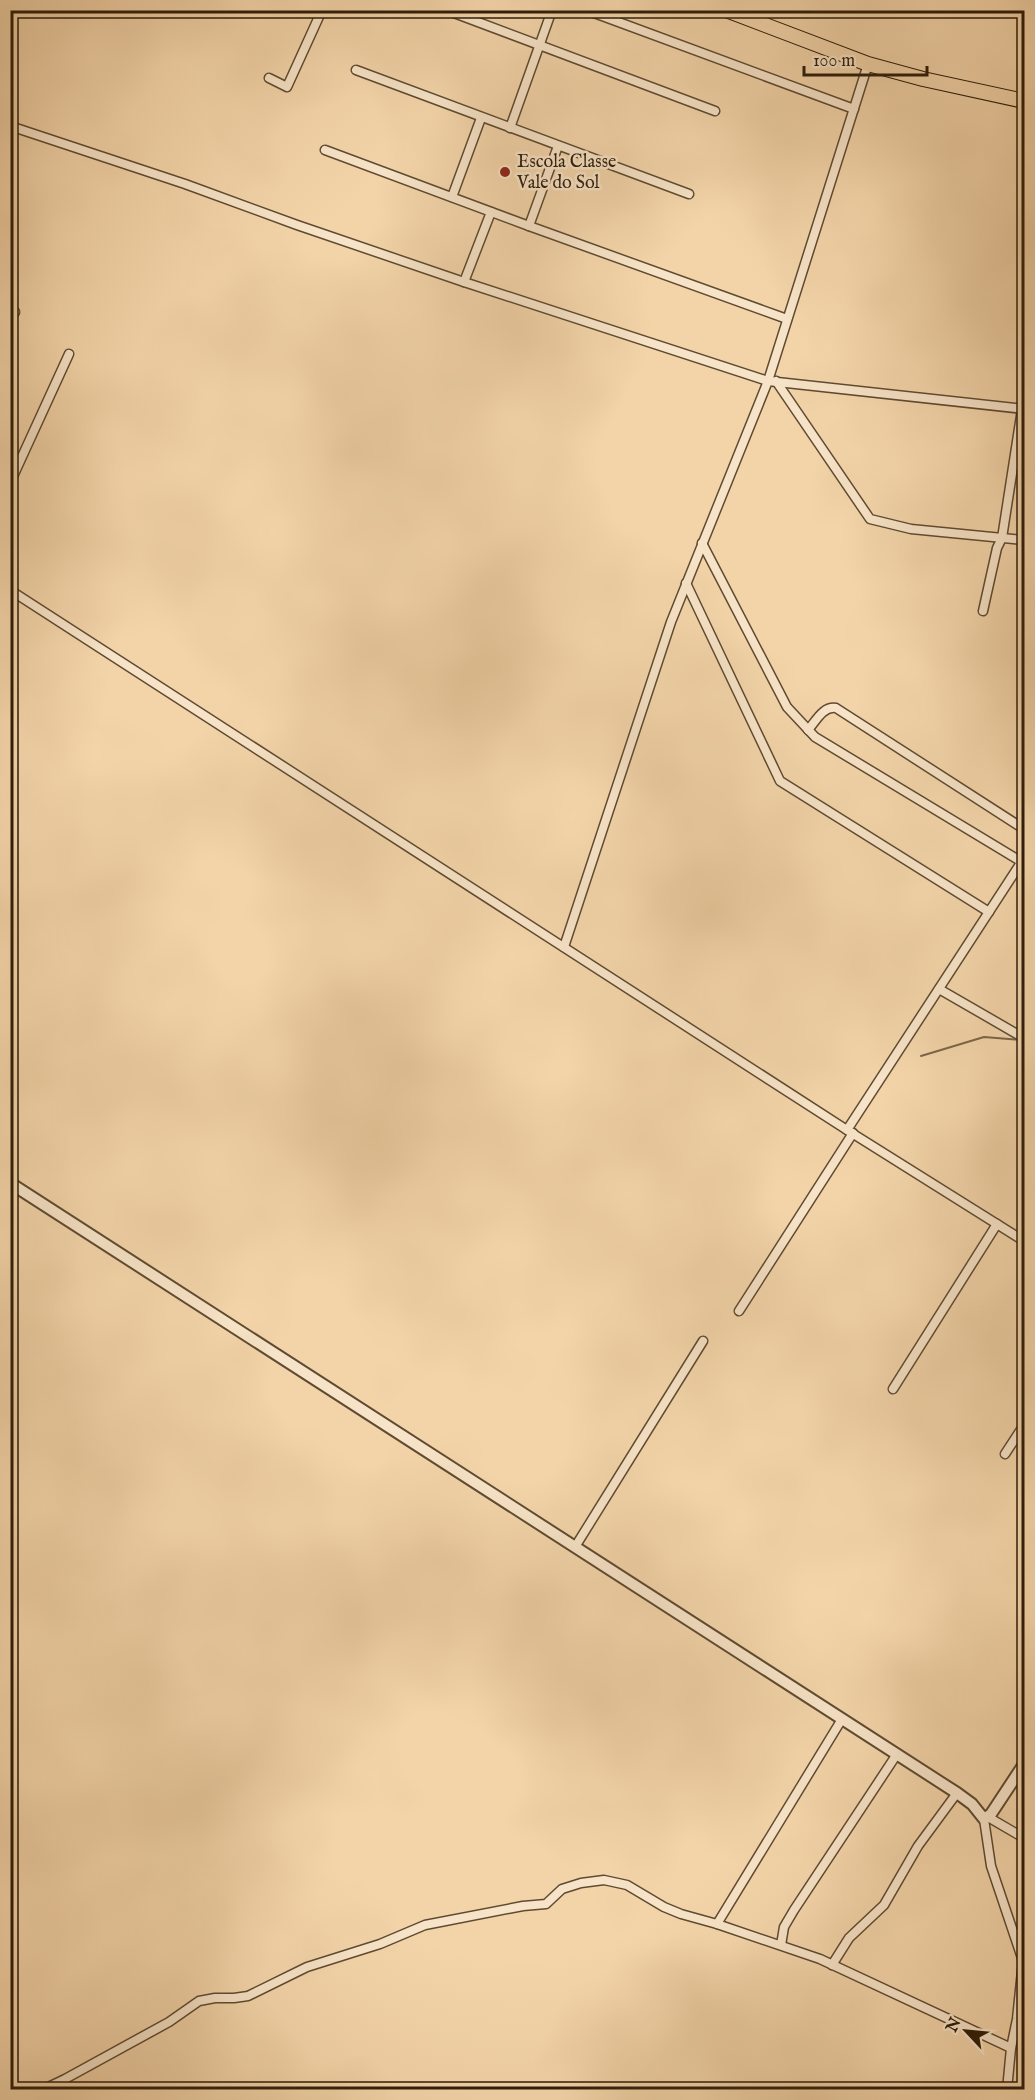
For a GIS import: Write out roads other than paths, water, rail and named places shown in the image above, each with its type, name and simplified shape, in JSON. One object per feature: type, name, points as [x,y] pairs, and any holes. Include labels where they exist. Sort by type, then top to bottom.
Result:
[{"type":"main road","points":[[726,10],[868,64],[923,80],[1024,101]]},
{"type":"street","points":[[269,78],[287,87],[322,10]]},
{"type":"street","points":[[446,10],[715,111]]},
{"type":"street","points":[[510,128],[552,10]]},
{"type":"street","points":[[586,10],[854,109]]},
{"type":"street","points":[[564,947],[667,633],[702,543],[772,381],[787,320],[868,64]]},
{"type":"street","points":[[356,70],[689,194]]},
{"type":"street","points":[[452,197],[481,118]]},
{"type":"street","points":[[10,126],[185,184],[464,282],[772,381],[1023,409],[1002,538],[997,548],[983,611]]},
{"type":"street","points":[[529,226],[558,146]]},
{"type":"street","points":[[325,150],[787,320]]},
{"type":"street","points":[[464,282],[491,212]]},
{"type":"street","points":[[10,483],[69,354]]},
{"type":"street","points":[[772,381],[870,519],[911,529],[1024,540]]},
{"type":"street","points":[[702,543],[787,707],[815,737],[1023,860],[939,989],[739,1311]]},
{"type":"street","points":[[686,583],[780,781],[989,912]]},
{"type":"street","points":[[10,590],[850,1132],[1024,1241]]},
{"type":"street","points":[[808,730],[825,709],[836,708],[1024,829]]},
{"type":"street","points":[[939,989],[1024,1038]]},
{"type":"street","points":[[10,1183],[957,1793],[986,1818],[1024,1839]]},
{"type":"street","points":[[893,1389],[997,1224]]},
{"type":"street","points":[[575,1547],[703,1341]]},
{"type":"street","points":[[1005,1454],[1024,1425]]},
{"type":"street","points":[[717,1924],[842,1719]]},
{"type":"street","points":[[781,1945],[784,1927],[794,1910],[897,1754]]},
{"type":"street","points":[[1007,2090],[1011,2048],[1021,2022],[1023,1961],[991,1866],[986,1818],[1024,1764]]},
{"type":"street","points":[[832,1965],[849,1938],[884,1905],[918,1846],[957,1793]]},
{"type":"street","points":[[42,2090],[169,2022],[199,2001],[248,1996],[307,1967],[380,1944],[425,1925],[523,1905],[546,1904],[562,1889],[581,1883],[604,1880],[627,1885],[681,1914],[781,1945],[832,1965],[1011,2048]]},
{"type":"waterway","points":[[921,1056],[984,1037],[1020,1040]]},
{"type":"place","name":"Escola Classe Vale do Sol","points":[[505,172]]}]
